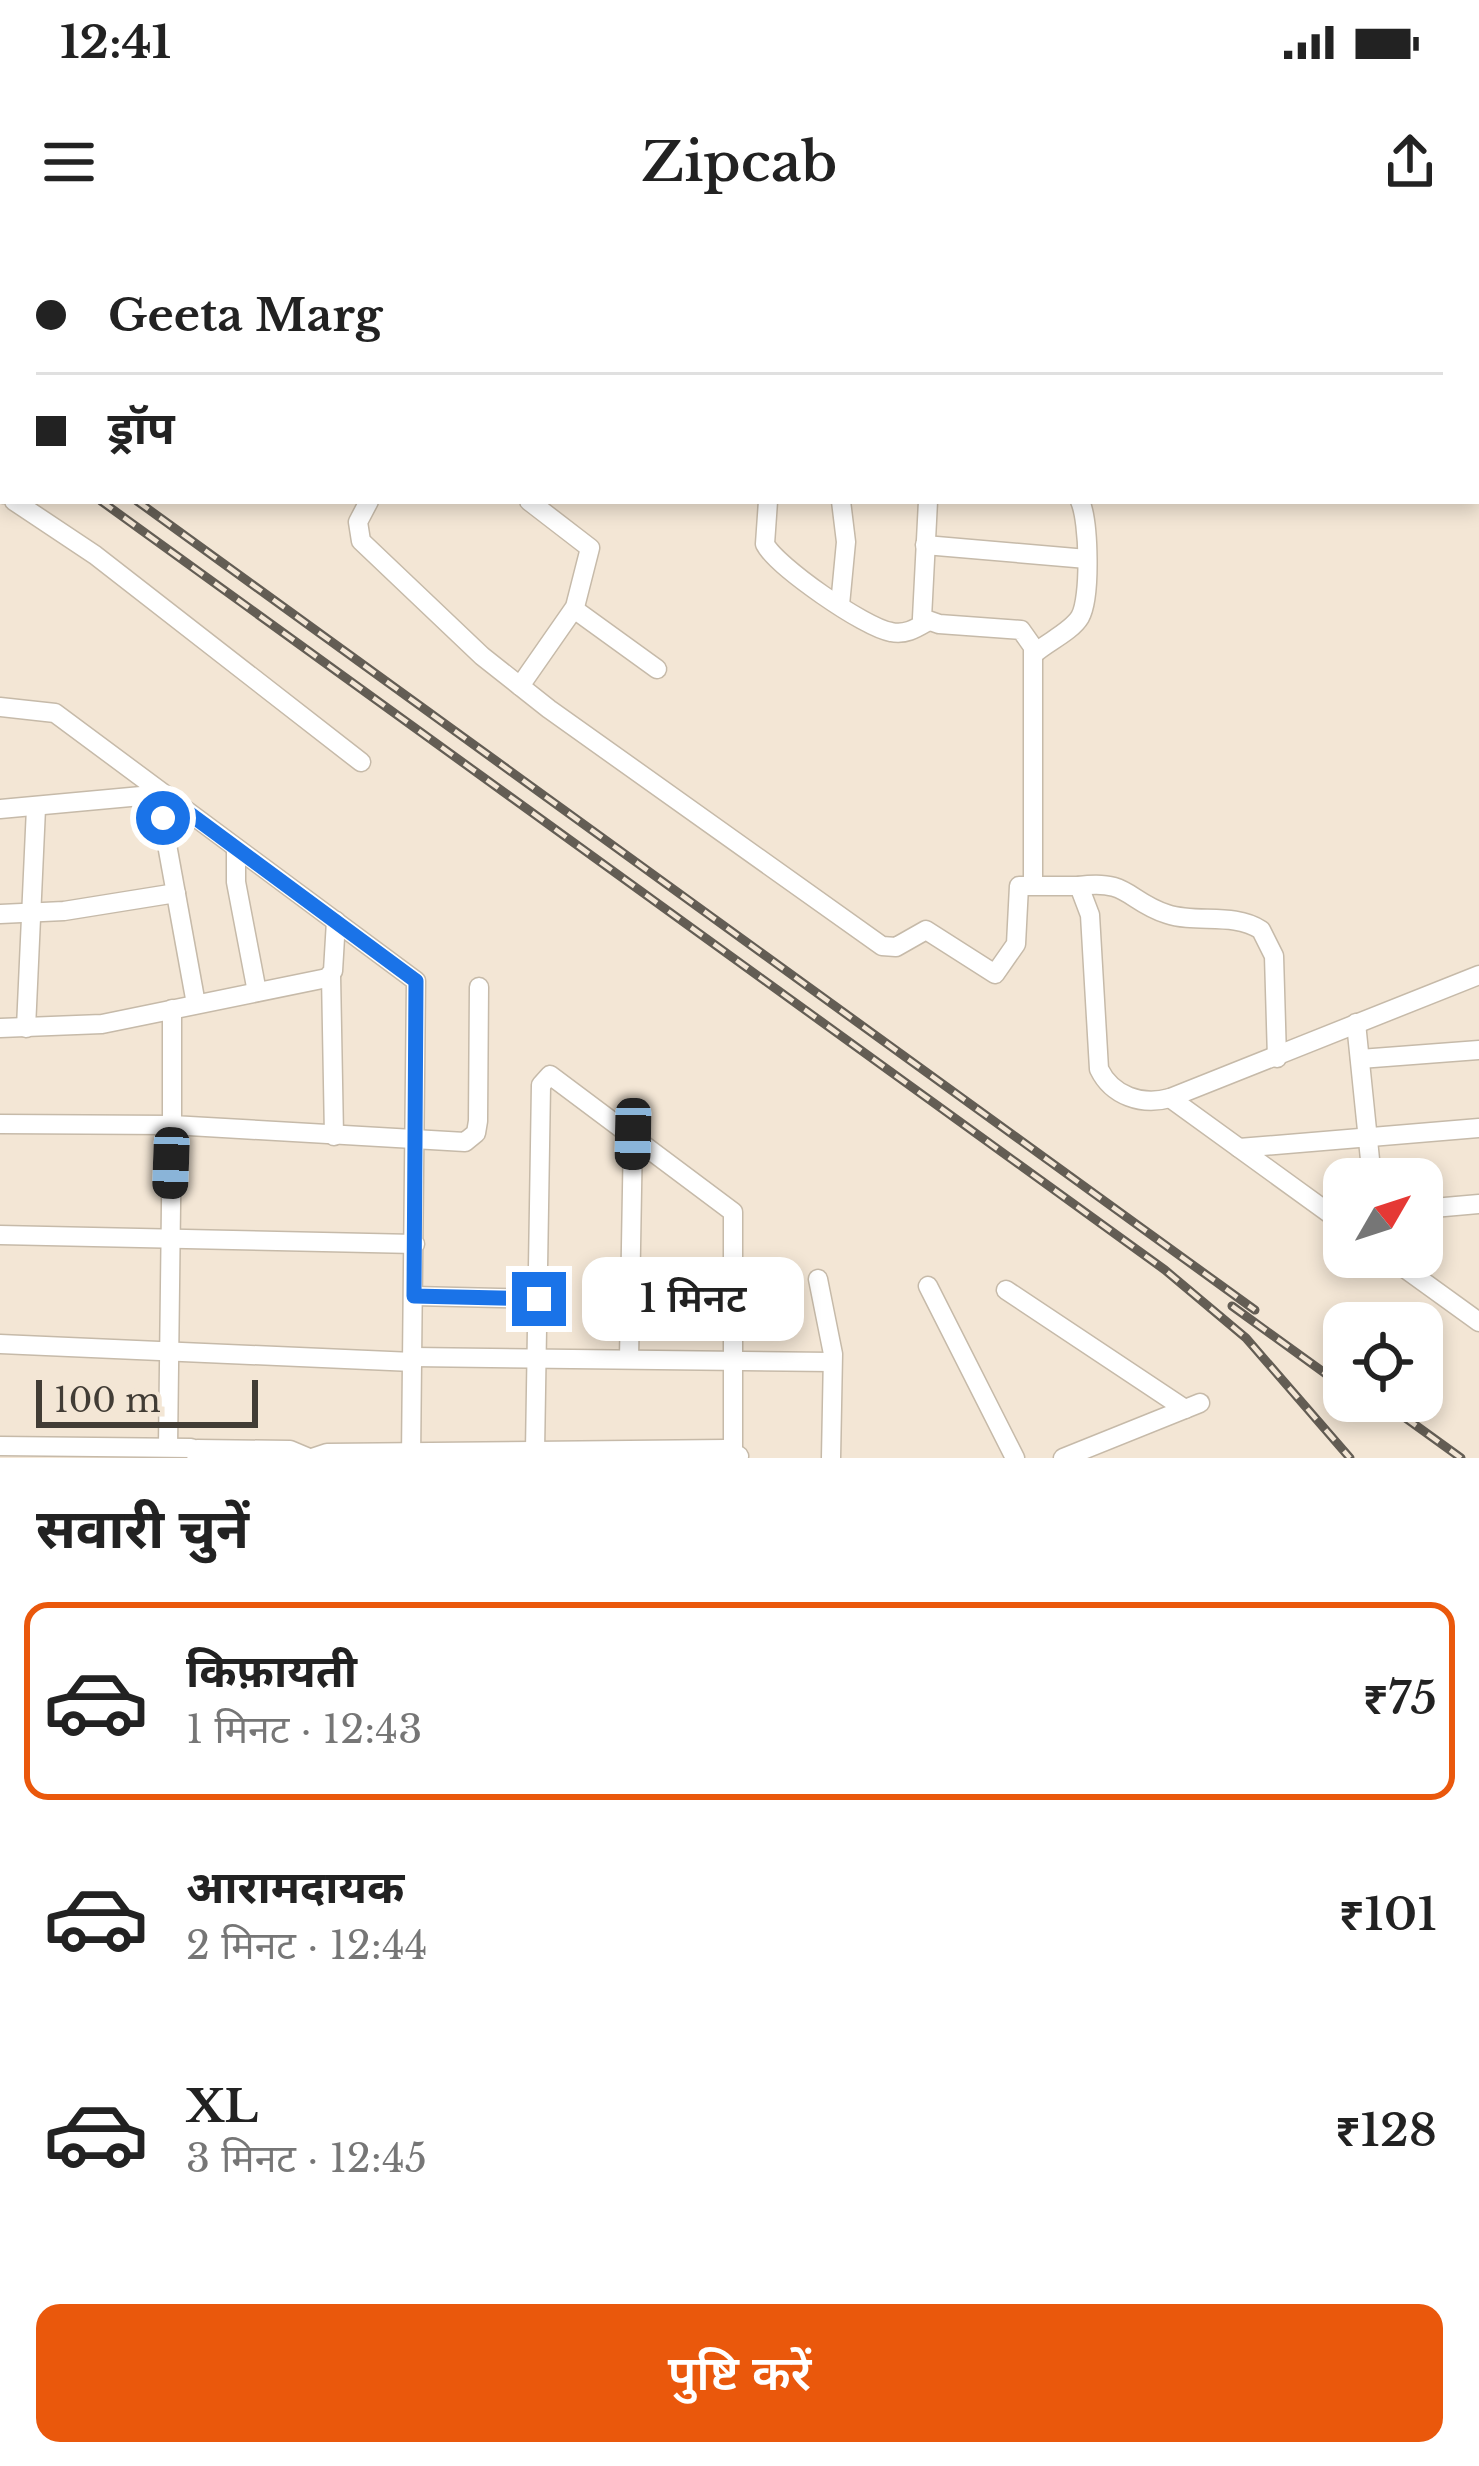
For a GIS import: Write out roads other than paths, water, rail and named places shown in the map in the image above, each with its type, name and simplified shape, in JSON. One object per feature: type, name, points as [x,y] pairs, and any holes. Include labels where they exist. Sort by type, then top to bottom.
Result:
[{"type":"street","points":[[18,504],[95,555],[361,762]]},
{"type":"street","points":[[367,504],[358,522],[361,541],[520,686],[881,946],[896,947],[926,930],[991,973],[999,972],[1016,944],[1017,889],[1033,883],[1120,885],[1168,915],[1234,921],[1261,930],[1274,956],[1277,1058]]},
{"type":"street","points":[[520,686],[574,609],[590,548],[533,504]]},
{"type":"street","points":[[768,504],[768,552],[873,627],[895,634],[927,622],[1021,630],[1034,654],[1033,883]]},
{"type":"street","points":[[840,605],[846,542],[842,504]]},
{"type":"street","points":[[927,622],[920,614],[928,504]]},
{"type":"street","points":[[1034,654],[1081,616],[1087,559],[1080,504]]},
{"type":"street","points":[[925,545],[1087,559]]},
{"type":"street","points":[[574,609],[657,669]]},
{"type":"street","points":[[0,707],[46,709],[416,981],[411,1456]]},
{"type":"street","points":[[0,809],[160,794]]},
{"type":"street","points":[[160,794],[196,1004]]},
{"type":"street","points":[[26,1028],[36,808]]},
{"type":"street","points":[[236,848],[238,896],[257,992]]},
{"type":"street","points":[[1079,886],[1090,915],[1101,1074],[1130,1097],[1152,1103],[1277,1058],[1479,975]]},
{"type":"street","points":[[0,914],[33,914],[176,892]]},
{"type":"street","points":[[334,1136],[331,975],[336,921]]},
{"type":"street","points":[[0,1028],[78,1027],[331,975]]},
{"type":"street","points":[[0,1124],[172,1125],[466,1142],[476,1133],[479,987]]},
{"type":"street","points":[[168,1447],[172,1009]]},
{"type":"street","points":[[1356,1023],[1369,1158]]},
{"type":"street","points":[[1360,1059],[1479,1050]]},
{"type":"street","points":[[0,1446],[168,1447],[198,1454],[290,1450],[310,1458],[535,1451],[736,1454],[730,1359],[734,1212],[550,1075],[543,1080],[535,1451]]},
{"type":"street","points":[[1171,1098],[1323,1206]]},
{"type":"street","points":[[1240,1148],[1479,1128]]},
{"type":"street","points":[[629,1359],[633,1134]]},
{"type":"street","points":[[1443,1207],[1479,1204]]},
{"type":"street","points":[[0,1235],[415,1244]]},
{"type":"street","points":[[1418,1278],[1479,1322]]},
{"type":"street","points":[[818,1279],[832,1362],[831,1458]]},
{"type":"street","points":[[928,1286],[1016,1458]]},
{"type":"street","points":[[1006,1290],[1192,1406],[1064,1458]]},
{"type":"street","points":[[414,1296],[539,1299]]},
{"type":"street","points":[[0,1344],[168,1354],[832,1362]]},
{"type":"railway","points":[[105,504],[1165,1270],[1246,1338],[1350,1458]]},
{"type":"railway","points":[[141,504],[1255,1310]]},
{"type":"railway","points":[[1232,1306],[1323,1372]]},
{"type":"railway","points":[[1411,1422],[1461,1458]]}]
